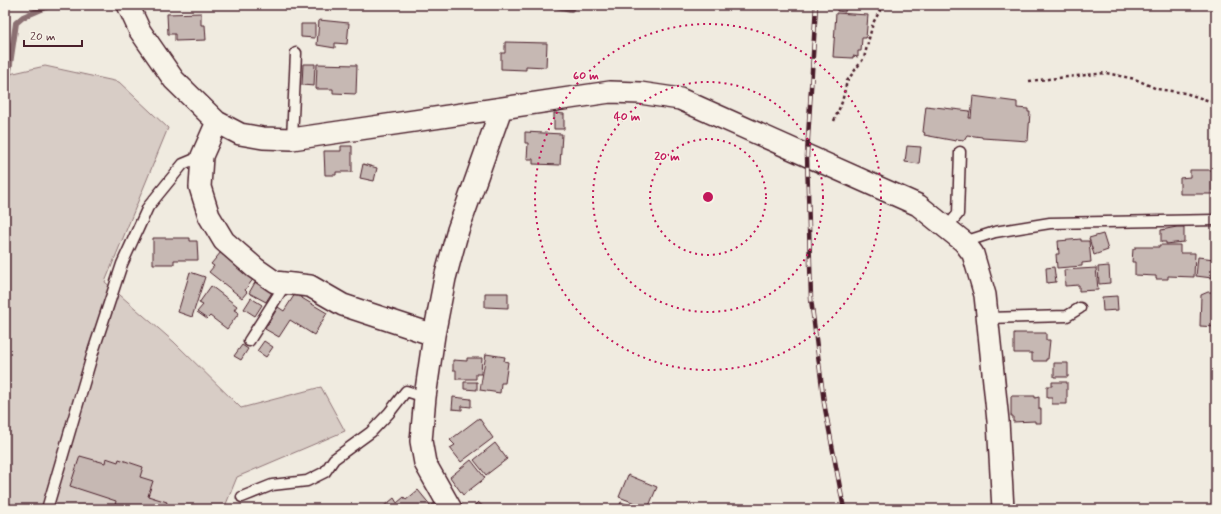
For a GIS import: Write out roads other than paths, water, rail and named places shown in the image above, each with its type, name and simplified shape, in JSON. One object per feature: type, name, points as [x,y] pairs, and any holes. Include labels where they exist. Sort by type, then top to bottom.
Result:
[{"type":"street","points":[[128,5],[140,31],[174,80],[218,122],[240,134],[263,138],[292,139],[610,92],[640,93],[680,99],[918,205],[964,242],[973,254],[985,295],[991,365],[998,421],[1003,509]]},
{"type":"street","points":[[451,509],[425,463],[421,441],[426,397],[434,335],[445,278],[458,230],[501,108]]},
{"type":"street","points":[[218,122],[202,156],[200,187],[209,216],[224,241],[255,268],[274,282],[310,286],[343,305],[434,335]]},
{"type":"lane","points":[[292,139],[296,53]]},
{"type":"lane","points":[[946,227],[958,214],[960,152]]},
{"type":"lane","points":[[47,509],[94,349],[122,264],[148,207],[183,164],[202,156]]},
{"type":"lane","points":[[964,242],[995,232],[1050,223],[1216,220]]},
{"type":"lane","points":[[249,341],[286,283]]},
{"type":"lane","points":[[988,318],[1067,316],[1080,308]]},
{"type":"lane","points":[[242,497],[272,485],[307,481],[325,472],[334,459],[371,432],[389,413],[406,391],[426,397]]},
{"type":"waterway","points":[[5,98],[16,23],[23,17],[51,5]]},
{"type":"waterway","points":[[552,5],[571,9],[574,5]]},
{"type":"railway","points":[[816,5],[807,155],[811,299],[824,403],[844,509]]}]
